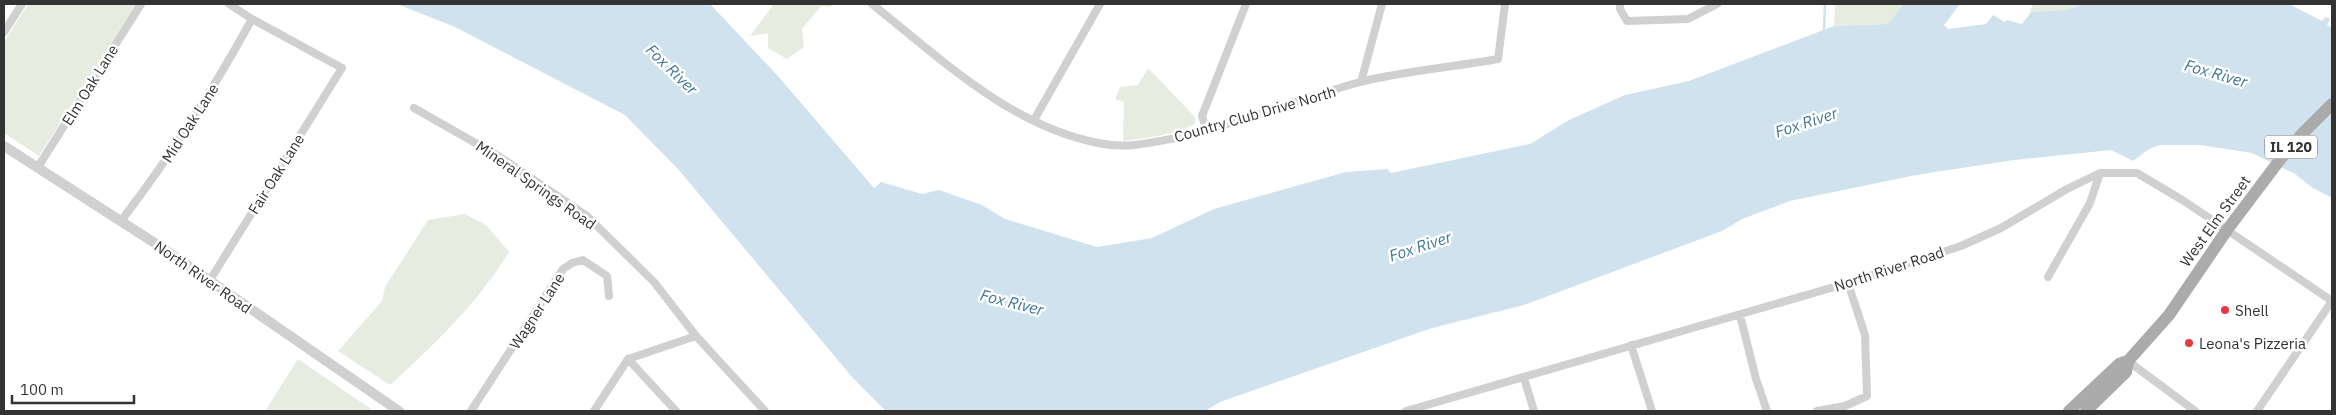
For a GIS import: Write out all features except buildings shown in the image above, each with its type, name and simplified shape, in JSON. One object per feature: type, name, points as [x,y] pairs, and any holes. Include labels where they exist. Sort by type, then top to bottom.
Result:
[{"type":"main road","name":"West Elm Street","points":[[2069,411],[2119,364],[2128,361],[2169,315],[2227,230],[2302,134],[2332,104]]},
{"type":"main road","name":"West Elm Street","points":[[2086,411],[2126,372],[2128,361]]},
{"type":"street","points":[[4,32],[22,4]]},
{"type":"street","name":"Elm Oak Lane","points":[[38,167],[141,4]]},
{"type":"street","points":[[229,4],[252,19]]},
{"type":"street","name":"Country Club Drive North","points":[[872,4],[985,93],[1034,120],[1075,137],[1114,146],[1148,144],[1207,131],[1361,82],[1498,59],[1505,4]]},
{"type":"street","points":[[1034,120],[1100,4]]},
{"type":"street","points":[[1207,131],[1202,116],[1246,4]]},
{"type":"street","points":[[1361,82],[1382,4]]},
{"type":"street","points":[[1620,6],[1628,21],[1688,19],[1717,4]]},
{"type":"street","name":"Fair Oak Lane","points":[[210,280],[342,68],[252,19]]},
{"type":"street","name":"Mid Oak Lane","points":[[121,222],[156,175],[221,75],[252,19]]},
{"type":"street","name":"Mineral Springs Road","points":[[414,108],[500,157],[587,216],[654,282],[696,336],[765,411]]},
{"type":"street","name":"North River Road","points":[[4,146],[210,280],[399,411]]},
{"type":"street","points":[[2048,277],[2090,203],[2100,173]]},
{"type":"street","name":"North River Road","points":[[1406,411],[1848,283],[1961,246],[2001,228],[2067,189],[2100,173],[2137,173],[2227,230],[2332,301]]},
{"type":"street","name":"Wagner Lane","points":[[471,411],[563,269],[572,263],[583,260],[606,276],[609,296]]},
{"type":"street","points":[[1817,411],[1845,406],[1867,396],[1865,335],[1848,283]]},
{"type":"street","points":[[2257,411],[2332,301]]},
{"type":"street","points":[[1740,315],[1756,379],[1767,411]]},
{"type":"street","points":[[594,411],[628,359],[696,336]]},
{"type":"street","points":[[1631,345],[1652,411]]},
{"type":"street","points":[[628,359],[676,411]]},
{"type":"street","points":[[2128,361],[2195,411]]},
{"type":"street","points":[[1524,378],[1534,411]]},
{"type":"shaded area","points":[[28,4],[136,4],[39,156],[4,133],[4,42]]},
{"type":"shaded area","points":[[774,4],[833,4],[830,7],[821,6],[802,29],[804,47],[787,59],[768,48],[768,33],[750,36]]},
{"type":"shaded area","points":[[1835,4],[1903,4],[1888,24],[1834,26]]},
{"type":"shaded area","points":[[2034,4],[2085,4],[2065,10],[2031,12],[2030,9]]},
{"type":"shaded area","points":[[1148,68],[1195,117],[1195,124],[1169,133],[1123,141],[1124,102],[1115,99],[1120,87],[1138,85]]},
{"type":"shaded area","points":[[465,214],[486,225],[509,252],[484,289],[454,323],[390,385],[338,351],[382,301],[385,287],[428,220]]},
{"type":"shaded area","points":[[298,359],[374,411],[265,411]]},
{"type":"water","name":"Fox River","points":[[397,4],[710,4],[778,76],[874,188],[881,182],[922,194],[939,190],[982,205],[1005,219],[1097,247],[1152,238],[1214,209],[1346,172],[1387,169],[1391,173],[1530,144],[1569,120],[1625,95],[1689,81],[1834,26],[1888,24],[1903,4],[1960,4],[1944,25],[1948,29],[1986,24],[1993,15],[2005,22],[2007,20],[2022,24],[2031,12],[2065,10],[2085,4],[2289,4],[2322,21],[2325,17],[2330,19],[2327,25],[2332,28],[2332,198],[2313,188],[2295,174],[2252,153],[2200,145],[2159,145],[2149,149],[2133,161],[2111,150],[2014,160],[1916,175],[1790,201],[1742,219],[1722,231],[1524,305],[1432,328],[1220,402],[1205,411],[886,411],[852,377],[678,169],[625,115],[455,27]]},
{"type":"waterway","points":[[1824,30],[1825,4]]},
{"type":"place","name":"Shell","points":[[2225,310]]},
{"type":"place","name":"Leona's Pizzeria","points":[[2189,343]]}]
